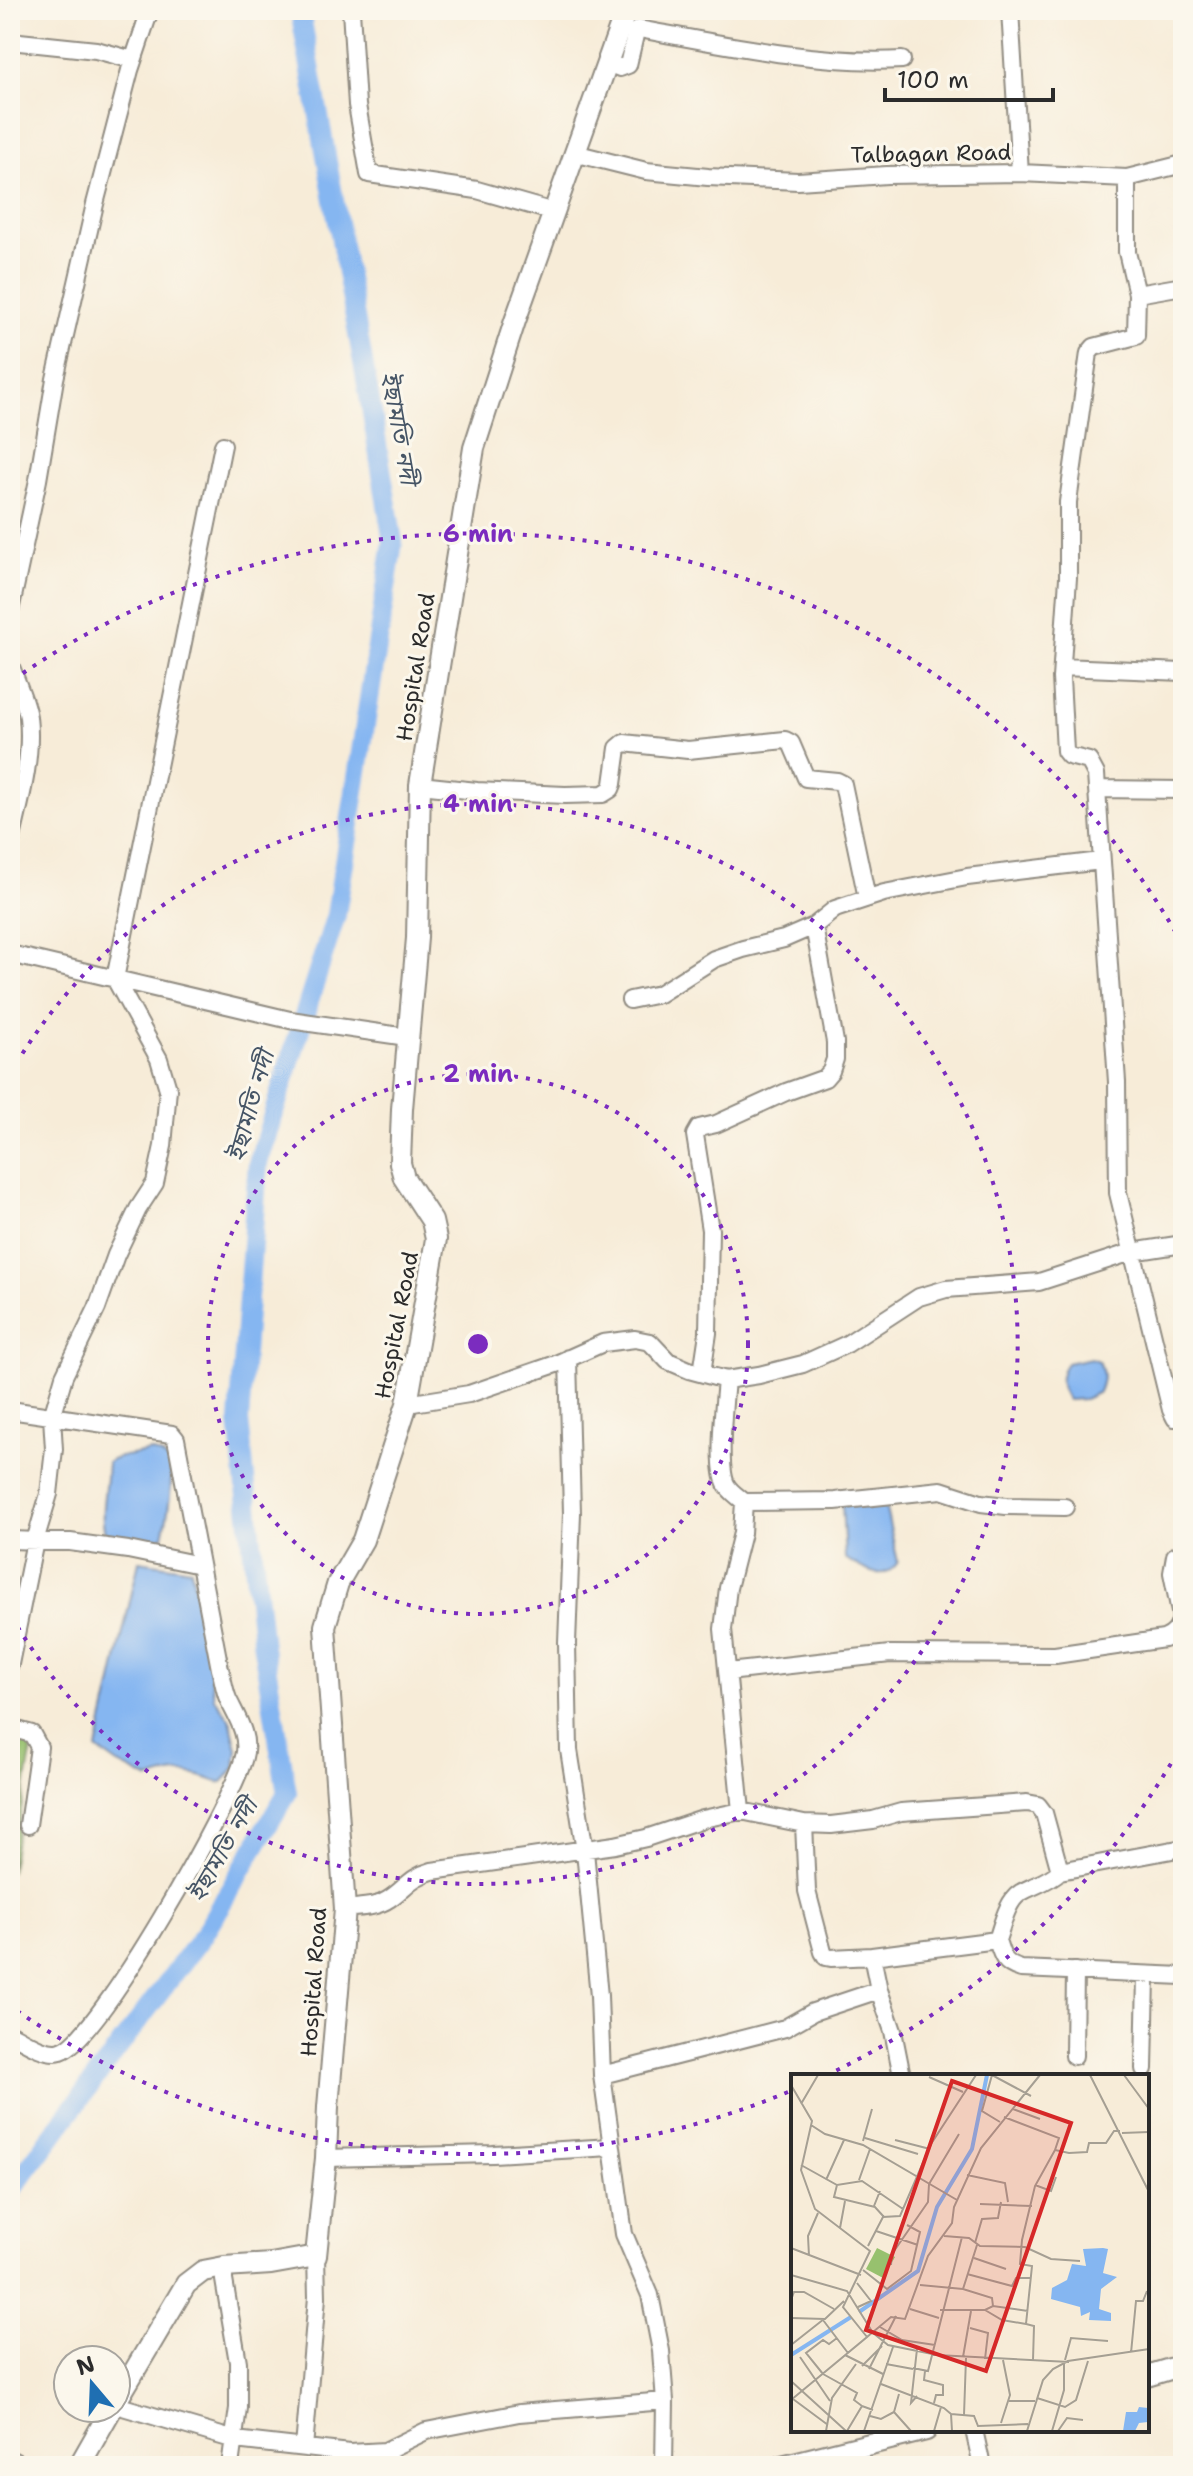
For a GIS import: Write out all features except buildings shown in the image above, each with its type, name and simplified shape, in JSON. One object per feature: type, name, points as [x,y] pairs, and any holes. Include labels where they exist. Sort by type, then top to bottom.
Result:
[{"type":"main road","name":"Hospital Road","points":[[316,2256],[345,1909],[325,1626],[338,1583],[363,1540],[407,1404],[436,1239],[432,1221],[404,1178],[400,1163],[407,1037],[417,938],[420,785],[474,448],[502,359],[626,10]]},
{"type":"main road","points":[[132,2376],[186,2284],[203,2271],[316,2256]]},
{"type":"main road","points":[[1149,2375],[1183,2365]]},
{"type":"main road","points":[[79,2466],[104,2424]]},
{"type":"main road","points":[[782,2466],[918,2432]]},
{"type":"street","points":[[10,611],[38,480],[55,379],[95,204],[133,60],[150,10]]},
{"type":"street","points":[[351,10],[357,105],[369,174],[477,190],[554,212]]},
{"type":"street","points":[[1010,10],[1020,173]]},
{"type":"street","points":[[607,63],[620,68],[628,65],[639,29],[861,63],[902,60]]},
{"type":"street","points":[[10,41],[96,50],[133,60]]},
{"type":"street","name":"Talbagan Road","points":[[574,153],[646,171],[798,181],[887,175],[1020,173],[1127,178],[1183,164]]},
{"type":"street","points":[[1127,178],[1127,252],[1137,294],[1136,336],[1094,347],[1089,353],[1068,502],[1068,578],[1062,667],[1065,751],[1069,756],[1084,758],[1093,766],[1117,1082],[1118,1193],[1171,1410],[1175,1418],[1183,1417]]},
{"type":"street","points":[[1137,294],[1183,286]]},
{"type":"street","points":[[10,1664],[35,1541],[49,1494],[54,1449],[52,1417],[64,1376],[97,1308],[116,1255],[138,1209],[155,1183],[163,1146],[168,1089],[159,1059],[115,979],[223,445]]},
{"type":"street","points":[[1062,667],[1183,672]]},
{"type":"street","points":[[10,846],[22,791],[28,731],[25,706],[11,669]]},
{"type":"street","points":[[420,785],[477,791],[603,794],[611,789],[618,748],[624,743],[688,750],[785,740],[791,743],[806,778],[843,784],[867,898]]},
{"type":"street","points":[[1097,789],[1183,790]]},
{"type":"street","points":[[630,1000],[659,994],[714,959],[784,939],[814,926],[835,909],[867,898],[938,881],[1101,861]]},
{"type":"street","points":[[702,1373],[708,1333],[710,1230],[695,1135],[699,1128],[716,1124],[786,1092],[817,1083],[831,1071],[835,1042],[814,926]]},
{"type":"street","points":[[10,954],[290,1020],[407,1037]]},
{"type":"street","points":[[407,1404],[469,1394],[603,1343],[635,1339],[650,1342],[668,1361],[726,1380],[759,1375],[803,1364],[847,1344],[919,1297],[946,1289],[1039,1282],[1132,1252],[1183,1244]]},
{"type":"street","points":[[568,1358],[572,1513],[567,1643],[569,1750],[585,1851],[599,1996],[602,2075],[624,2234],[650,2295],[661,2351],[665,2401],[664,2466]]},
{"type":"street","points":[[726,1380],[722,1449],[725,1480],[744,1502],[742,1533],[728,1588],[723,1629],[741,1811]]},
{"type":"street","points":[[10,1410],[172,1434],[176,1439],[220,1669],[228,1698],[243,1731],[245,1754],[205,1844],[173,1900],[107,2001],[72,2043],[59,2052],[50,2051],[10,2033]]},
{"type":"street","points":[[744,1502],[835,1501],[941,1490],[981,1503],[1065,1507]]},
{"type":"street","points":[[10,1540],[70,1542],[200,1565]]},
{"type":"street","points":[[728,1672],[890,1654],[1055,1655],[1164,1639],[1177,1630],[1181,1617],[1172,1567],[1175,1556],[1183,1552]]},
{"type":"street","points":[[10,1728],[32,1734],[39,1747],[28,1825]]},
{"type":"street","points":[[345,1909],[379,1905],[394,1896],[411,1879],[432,1871],[585,1851],[646,1838],[703,1819],[741,1811],[804,1824],[831,1825],[873,1820],[901,1812],[1027,1803],[1038,1805],[1044,1813],[1060,1871]]},
{"type":"street","points":[[804,1824],[807,1891],[826,1957],[872,1956],[997,1940]]},
{"type":"street","points":[[1183,1848],[1060,1871],[1018,1894],[1011,1902],[997,1940],[1002,1959],[1008,1965],[1021,1969],[1183,1976]]},
{"type":"street","points":[[872,1956],[902,2074]]},
{"type":"street","points":[[1074,2056],[1075,1971]]},
{"type":"street","points":[[1144,2069],[1146,1976]]},
{"type":"street","points":[[602,2075],[785,2028],[813,2012],[879,1990]]},
{"type":"street","points":[[326,2158],[493,2154],[611,2147]]},
{"type":"street","points":[[304,2448],[317,2297],[316,2256]]},
{"type":"street","points":[[224,2267],[238,2362],[235,2440],[230,2466]]},
{"type":"street","points":[[132,2410],[235,2440],[350,2453],[385,2451],[426,2431],[504,2416],[665,2401]]},
{"type":"street","points":[[974,2432],[982,2466]]},
{"type":"street","points":[[385,2451],[395,2466]]},
{"type":"street","points":[[10,2459],[23,2466]]},
{"type":"green space","points":[[10,1738],[33,1742],[10,1873]]},
{"type":"water","points":[[1091,1358],[1099,1361],[1102,1369],[1103,1380],[1099,1392],[1084,1399],[1068,1400],[1061,1382],[1064,1368],[1067,1363]]},
{"type":"water","points":[[150,1451],[164,1456],[170,1466],[170,1497],[163,1536],[146,1542],[106,1536],[103,1509],[107,1463]]},
{"type":"water","points":[[884,1501],[898,1562],[892,1569],[880,1573],[866,1570],[845,1558],[842,1503]]},
{"type":"water","points":[[139,1561],[191,1569],[214,1698],[230,1719],[237,1749],[235,1768],[221,1783],[186,1773],[150,1780],[97,1749]]},
{"type":"waterway","name":"ইছামতি নদী","points":[[10,2192],[203,1935],[287,1793],[263,1647],[239,1421],[258,1163],[336,915],[393,542],[300,10]]}]
